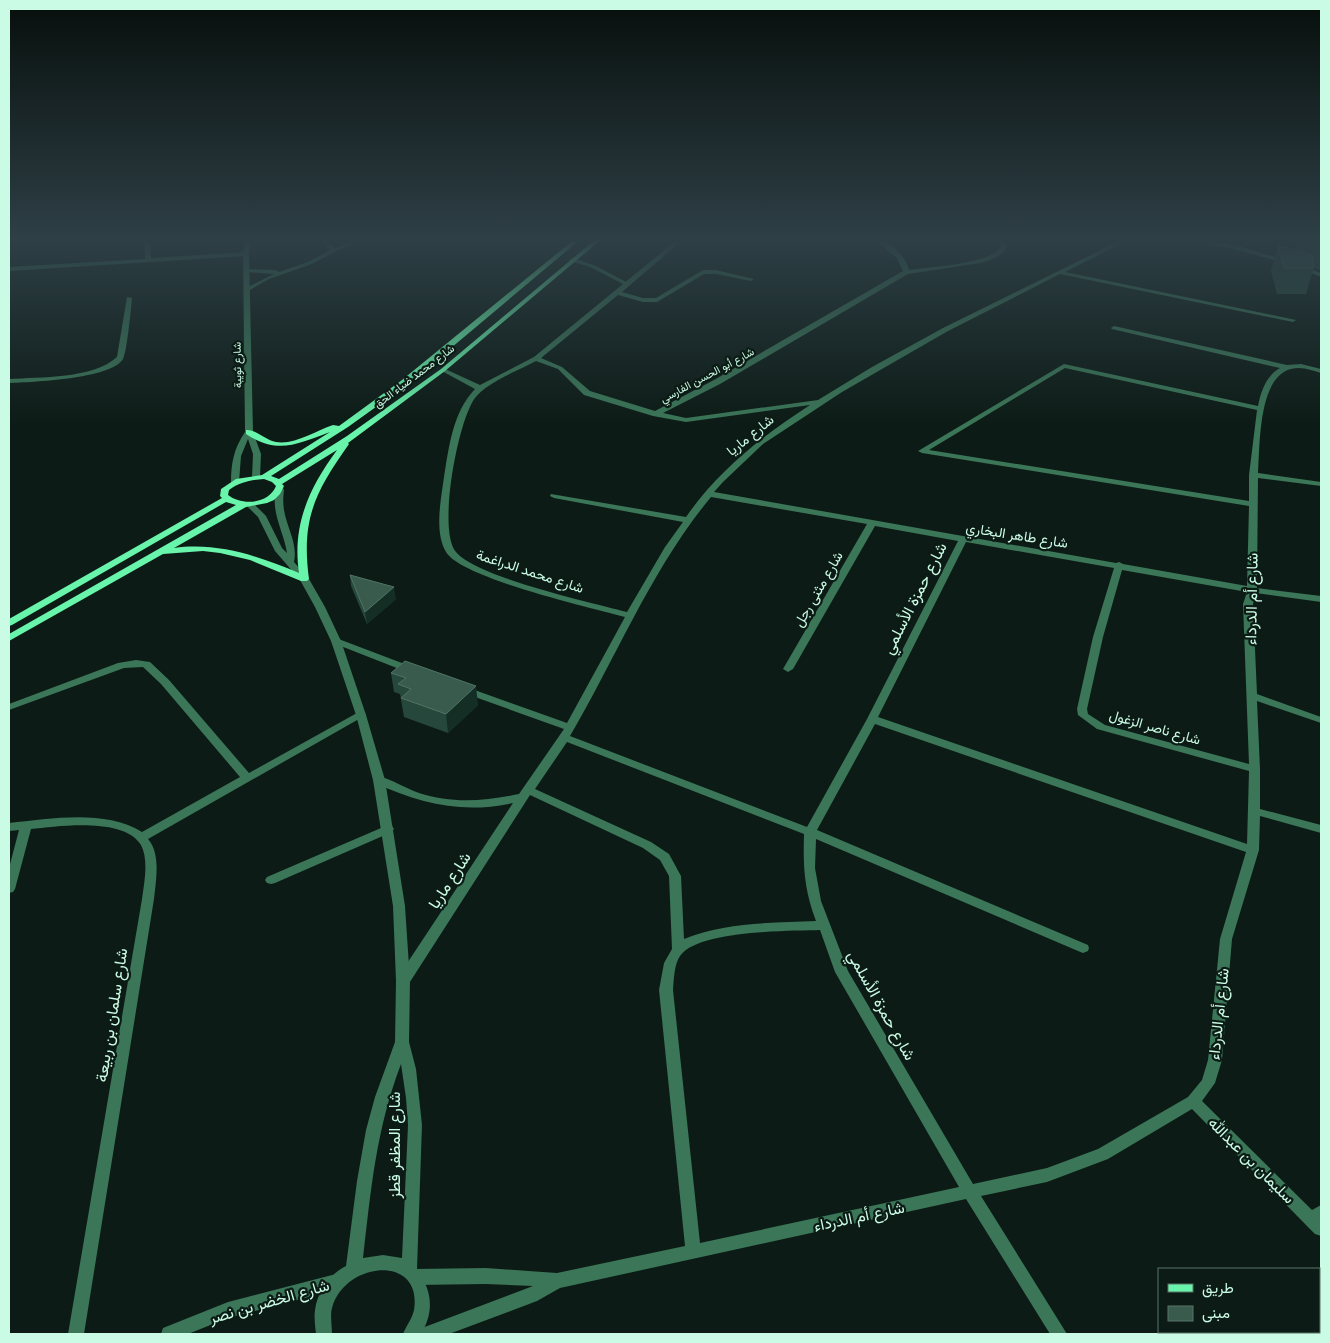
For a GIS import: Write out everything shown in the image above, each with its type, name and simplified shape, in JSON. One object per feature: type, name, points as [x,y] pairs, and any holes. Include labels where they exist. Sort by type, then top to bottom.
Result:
[{"type":"main road","name":"شارع محمد ضياء الحق","points":[[234,482],[260,477],[345,425],[405,382],[503,301]]},
{"type":"main road","name":"شارع محمد ضياء الحق","points":[[247,504],[272,498],[279,486],[350,438],[443,370],[524,301]]},
{"type":"main road","points":[[249,432],[268,443],[283,445],[345,425]]},
{"type":"main road","points":[[304,579],[300,551],[304,526],[311,502],[321,479],[350,438]]},
{"type":"main road","points":[[260,477],[279,486]]},
{"type":"main road","points":[[226,499],[224,492],[234,482]]},
{"type":"main road","points":[[9,623],[226,499],[247,504]]},
{"type":"main road","points":[[9,638],[154,554],[247,504]]},
{"type":"main road","points":[[139,549],[154,554],[179,550],[229,551],[257,558],[304,579]]},
{"type":"street","points":[[9,381],[100,371],[116,364],[120,358],[129,301]]},
{"type":"street","name":"شارع ثويبة","points":[[246,301],[249,432],[257,454],[260,477]]},
{"type":"street","points":[[443,370],[480,388],[536,358],[607,301]]},
{"type":"street","name":"شارع أبو الحسن الفارسي","points":[[536,358],[560,368],[587,393],[656,414],[725,378],[857,301]]},
{"type":"street","name":"شارع ماريا","points":[[402,981],[567,732],[652,574],[686,520],[728,472],[751,450],[820,402],[919,342],[1000,301]]},
{"type":"street","points":[[1198,301],[1293,320]]},
{"type":"street","points":[[1114,328],[1286,367],[1305,366],[1321,371]]},
{"type":"street","points":[[1252,504],[922,451],[1064,366],[1262,409]]},
{"type":"street","name":"شارع أم الدرداء","points":[[428,1334],[531,1296],[557,1281],[1047,1175],[1103,1154],[1193,1101],[1208,1083],[1215,1060],[1226,939],[1253,850],[1255,769],[1248,604],[1252,590],[1253,475],[1264,394],[1271,380],[1279,371],[1286,367]]},
{"type":"street","name":"شارع محمد الدراغمة","points":[[480,388],[468,399],[464,406],[453,443],[447,487],[445,528],[451,553],[460,563],[478,570],[531,588],[629,615]]},
{"type":"street","points":[[656,414],[686,420],[820,402]]},
{"type":"street","points":[[234,482],[235,457],[238,448],[249,432]]},
{"type":"street","points":[[1253,475],[1321,484]]},
{"type":"street","points":[[279,486],[278,510],[292,552],[290,561]]},
{"type":"street","name":"شارع طاهر البخاري","points":[[710,494],[1252,590],[1321,599]]},
{"type":"street","points":[[554,496],[686,520]]},
{"type":"street","points":[[247,504],[262,516],[278,549],[304,579],[320,607],[336,641],[361,715],[378,780],[388,830],[399,906],[402,1042]]},
{"type":"street","name":"شارع مثنى رجل","points":[[788,669],[872,523]]},
{"type":"street","name":"شارع حمزة الأسلمي","points":[[963,540],[872,719],[810,832],[809,868],[815,900],[842,972],[969,1192],[1059,1334]]},
{"type":"street","name":"شارع ناصر الزغول","points":[[1119,565],[1098,637],[1082,709],[1083,715],[1101,727],[1255,769]]},
{"type":"street","points":[[336,641],[419,673]]},
{"type":"street","points":[[9,707],[122,665],[146,664],[165,682],[247,778]]},
{"type":"street","points":[[455,687],[810,832],[1083,948]]},
{"type":"street","points":[[1253,696],[1321,720]]},
{"type":"street","points":[[9,827],[78,822],[112,824],[129,829],[142,837],[361,715]]},
{"type":"street","points":[[872,719],[1253,850]]},
{"type":"street","points":[[378,780],[406,794],[440,802],[480,805],[525,794],[647,846],[665,857],[674,876],[678,950],[670,968],[666,990],[693,1252]]},
{"type":"street","points":[[1254,811],[1321,829]]},
{"type":"street","points":[[9,889],[26,826]]},
{"type":"street","points":[[271,880],[388,830]]},
{"type":"street","name":"شارع سلمان بن ربيعة","points":[[76,1334],[148,899],[149,860],[147,846],[142,837]]},
{"type":"street","points":[[678,950],[696,939],[724,932],[823,925]]},
{"type":"street","name":"شارع المظفر قطز","points":[[354,1268],[373,1130],[380,1102],[402,1042]]},
{"type":"street","name":"شارع المظفر قطز","points":[[402,1042],[409,1069],[415,1125],[412,1274]]},
{"type":"street","name":"سليمان بن عبدالله","points":[[1193,1101],[1318,1220]]},
{"type":"street","points":[[324,1334],[321,1316],[326,1298],[336,1282],[354,1268],[374,1262],[392,1263],[412,1274],[421,1288],[423,1302],[421,1316],[411,1334]]},
{"type":"street","name":"شارع أم الدرداء","points":[[412,1274],[527,1277],[557,1281]]},
{"type":"street","name":"شارع الخضر بن نصر","points":[[173,1334],[228,1310],[336,1282]]},
{"type":"building","points":[[350,575],[394,587],[365,612]]},
{"type":"building","points":[[405,661],[476,686],[446,714],[401,698],[411,689],[398,684],[406,678],[391,673]]}]
